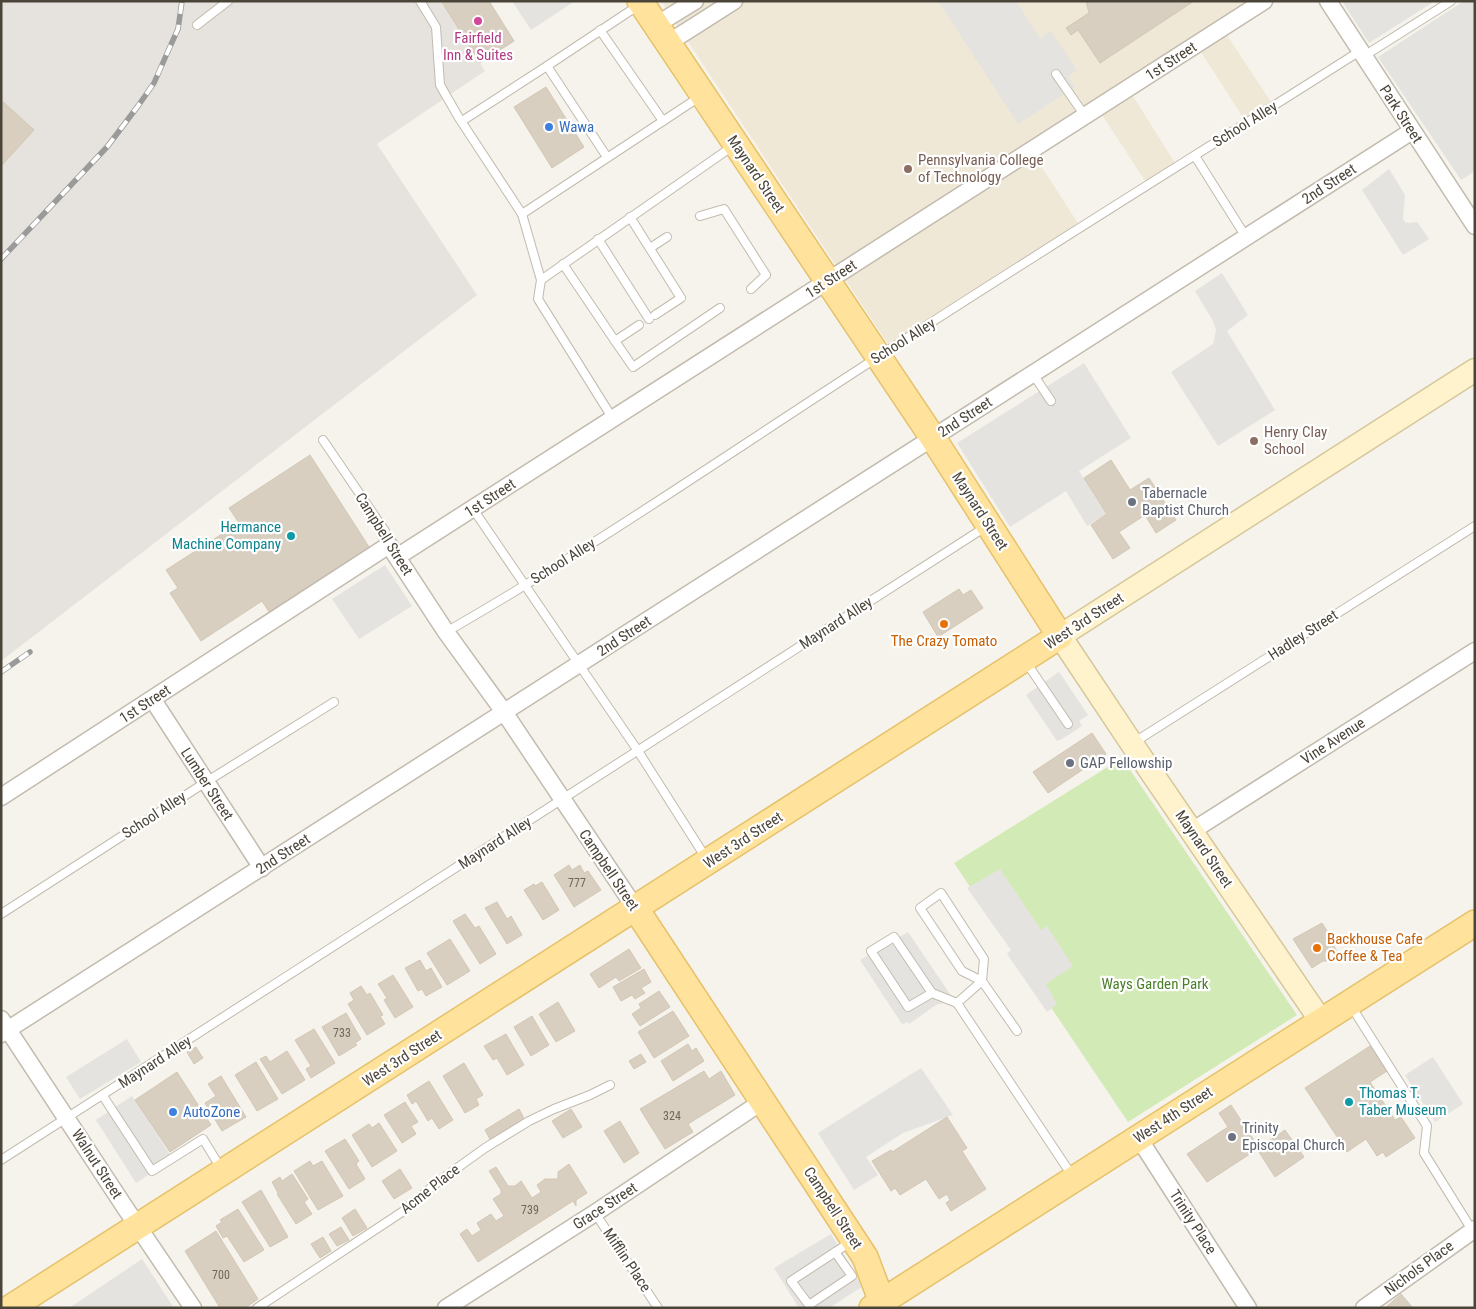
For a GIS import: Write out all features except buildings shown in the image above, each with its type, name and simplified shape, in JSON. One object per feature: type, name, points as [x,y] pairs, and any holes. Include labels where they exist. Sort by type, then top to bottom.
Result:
[{"type":"main road","name":"Maynard Street","points":[[640,2],[878,356],[1132,744],[1321,1020]]},
{"type":"main road","name":"West 3rd Street","points":[[10,1308],[636,909],[1475,370]]},
{"type":"main road","name":"Campbell Street","points":[[636,909],[764,1101],[844,1246],[865,1257],[879,1306]]},
{"type":"main road","name":"West 4th Street","points":[[879,1306],[1074,1178],[1475,923]]},
{"type":"street","points":[[662,34],[695,1]]},
{"type":"street","points":[[662,34],[734,1]]},
{"type":"street","name":"1st Street","points":[[1,797],[393,551],[472,509],[1264,1]]},
{"type":"street","name":"Park Street","points":[[1328,1],[1412,131],[1473,219]]},
{"type":"street","name":"2nd Street","points":[[4,1028],[262,868],[1412,131]]},
{"type":"street","name":"Campbell Street","points":[[393,551],[446,632],[504,712],[636,909]]},
{"type":"street","name":"Vine Avenue","points":[[1192,831],[1475,651]]},
{"type":"street","name":"Lumber Street","points":[[153,700],[262,868]]},
{"type":"street","name":"Walnut Street","points":[[4,1028],[68,1119],[193,1308]]},
{"type":"street","name":"Grace Street","points":[[446,1308],[595,1213],[764,1101]]},
{"type":"street","name":"Trinity Place","points":[[1138,1137],[1248,1308]]},
{"type":"street","name":"Nichols Place","points":[[1364,1308],[1474,1230]]},
{"type":"lane","points":[[197,25],[228,1]]},
{"type":"lane","points":[[420,1],[436,27],[440,85],[522,214],[540,280],[538,299],[613,419]]},
{"type":"lane","name":"School Alley","points":[[446,632],[525,586],[878,356],[1195,156],[1362,53],[1451,1]]},
{"type":"lane","points":[[462,121],[640,2]]},
{"type":"lane","points":[[600,30],[663,121]]},
{"type":"lane","points":[[546,66],[607,157]]},
{"type":"lane","points":[[1056,74],[1085,116]]},
{"type":"lane","points":[[522,214],[702,94]]},
{"type":"lane","points":[[540,280],[736,144]]},
{"type":"lane","points":[[1195,156],[1246,237]]},
{"type":"lane","points":[[700,216],[724,209],[766,275],[751,289]]},
{"type":"lane","points":[[598,239],[652,317],[680,298],[630,217]]},
{"type":"lane","points":[[650,248],[667,237]]},
{"type":"lane","points":[[564,264],[633,367],[720,308]]},
{"type":"lane","points":[[615,341],[639,326]]},
{"type":"lane","points":[[1033,374],[1051,401]]},
{"type":"lane","name":"Campbell Street","points":[[323,440],[385,531],[393,551]]},
{"type":"lane","points":[[472,509],[638,751],[709,862]]},
{"type":"lane","name":"Maynard Alley","points":[[1,1160],[68,1119],[989,525]]},
{"type":"lane","name":"Hadley Street","points":[[1132,744],[1475,526]]},
{"type":"lane","points":[[1024,659],[1068,724]]},
{"type":"lane","name":"School Alley","points":[[1,914],[334,702]]},
{"type":"lane","points":[[957,1003],[982,981],[984,959],[941,893],[920,908],[962,971],[982,981],[1017,1032]]},
{"type":"lane","points":[[932,993],[908,1006],[871,951],[894,937],[932,993],[957,1003],[1074,1178]]},
{"type":"lane","points":[[1348,1003],[1427,1126],[1424,1154],[1474,1230]]},
{"type":"lane","name":"Acme Place","points":[[257,1308],[402,1212],[439,1181],[484,1148],[529,1121],[590,1095],[610,1084]]},
{"type":"lane","points":[[103,1096],[152,1171],[203,1139],[223,1172]]},
{"type":"lane","name":"Mifflin Place","points":[[595,1213],[658,1308]]},
{"type":"lane","points":[[844,1246],[852,1276],[808,1305],[792,1281],[844,1246]]},
{"type":"shaded area","points":[[1,1],[440,1],[485,71],[377,144],[477,295],[1,661]]},
{"type":"shaded area","points":[[512,1],[575,1],[531,30]]},
{"type":"shaded area","name":"Pennsylvania College of Technology","points":[[661,1],[1271,1],[1227,35],[1271,102],[1244,119],[1201,52],[1133,96],[1175,163],[1146,182],[1102,115],[1036,158],[1081,228],[890,347]]},
{"type":"shaded area","points":[[938,1],[1016,1],[1040,38],[1051,31],[1077,70],[1068,76],[1075,87],[1018,124]]},
{"type":"shaded area","points":[[1342,1],[1435,1],[1369,43]]},
{"type":"shaded area","points":[[1464,1],[1475,1],[1475,171],[1461,180],[1378,57]]},
{"type":"shaded area","points":[[1389,169],[1405,195],[1403,219],[1406,223],[1417,222],[1429,239],[1403,255],[1362,190]]},
{"type":"shaded area","points":[[1222,273],[1248,315],[1227,331],[1275,410],[1218,446],[1171,372],[1213,344],[1216,330],[1212,319],[1195,291]]},
{"type":"shaded area","points":[[1084,363],[1131,438],[1079,471],[1107,514],[1087,526],[1066,491],[1010,527],[957,443]]},
{"type":"shaded area","points":[[385,565],[412,606],[359,639],[332,599]]},
{"type":"shaded area","points":[[1059,672],[1088,715],[1079,721],[1082,726],[1057,741],[1026,695]]},
{"type":"shaded area","points":[[1000,869],[1041,930],[1047,926],[1073,966],[1046,984],[1057,1004],[1047,1012],[1007,954],[1011,950],[967,888]]},
{"type":"shaded area","points":[[908,932],[954,1000],[936,1005],[909,1024],[907,1022],[902,1024],[860,960]]},
{"type":"shaded area","points":[[127,1039],[141,1062],[80,1099],[66,1077]]},
{"type":"shaded area","points":[[1433,1057],[1463,1104],[1435,1122],[1405,1075]]},
{"type":"shaded area","points":[[921,1068],[953,1115],[903,1133],[866,1157],[878,1175],[854,1190],[818,1133]]},
{"type":"shaded area","points":[[132,1096],[173,1159],[136,1183],[96,1120]]},
{"type":"shaded area","points":[[831,1234],[863,1286],[829,1308],[799,1308],[774,1268]]},
{"type":"shaded area","points":[[142,1259],[174,1308],[69,1308]]},
{"type":"green space","name":"Ways Garden Park","points":[[1122,758],[1297,1015],[1128,1122],[954,863]]},
{"type":"railway","points":[[1,259],[107,147],[138,106],[154,83],[178,29],[182,1]]},
{"type":"railway","points":[[1,672],[30,652]]},
{"type":"place","name":"Fairfield Inn & Suites","points":[[478,21]]},
{"type":"place","name":"Wawa","points":[[549,127]]},
{"type":"place","name":"Pennsylvania College of Technology","points":[[908,169]]},
{"type":"place","name":"Henry Clay School","points":[[1254,441]]},
{"type":"place","name":"Tabernacle Baptist Church","points":[[1132,502]]},
{"type":"place","name":"Hermance Machine Company","points":[[291,536]]},
{"type":"place","name":"The Crazy Tomato","points":[[944,624]]},
{"type":"place","name":"GAP Fellowship","points":[[1070,763]]},
{"type":"place","name":"Backhouse Cafe Coffee & Tea","points":[[1317,948]]},
{"type":"place","name":"Thomas T. Taber Museum","points":[[1349,1102]]},
{"type":"place","name":"AutoZone","points":[[173,1112]]},
{"type":"place","name":"Trinity Episcopal Church","points":[[1232,1137]]}]
